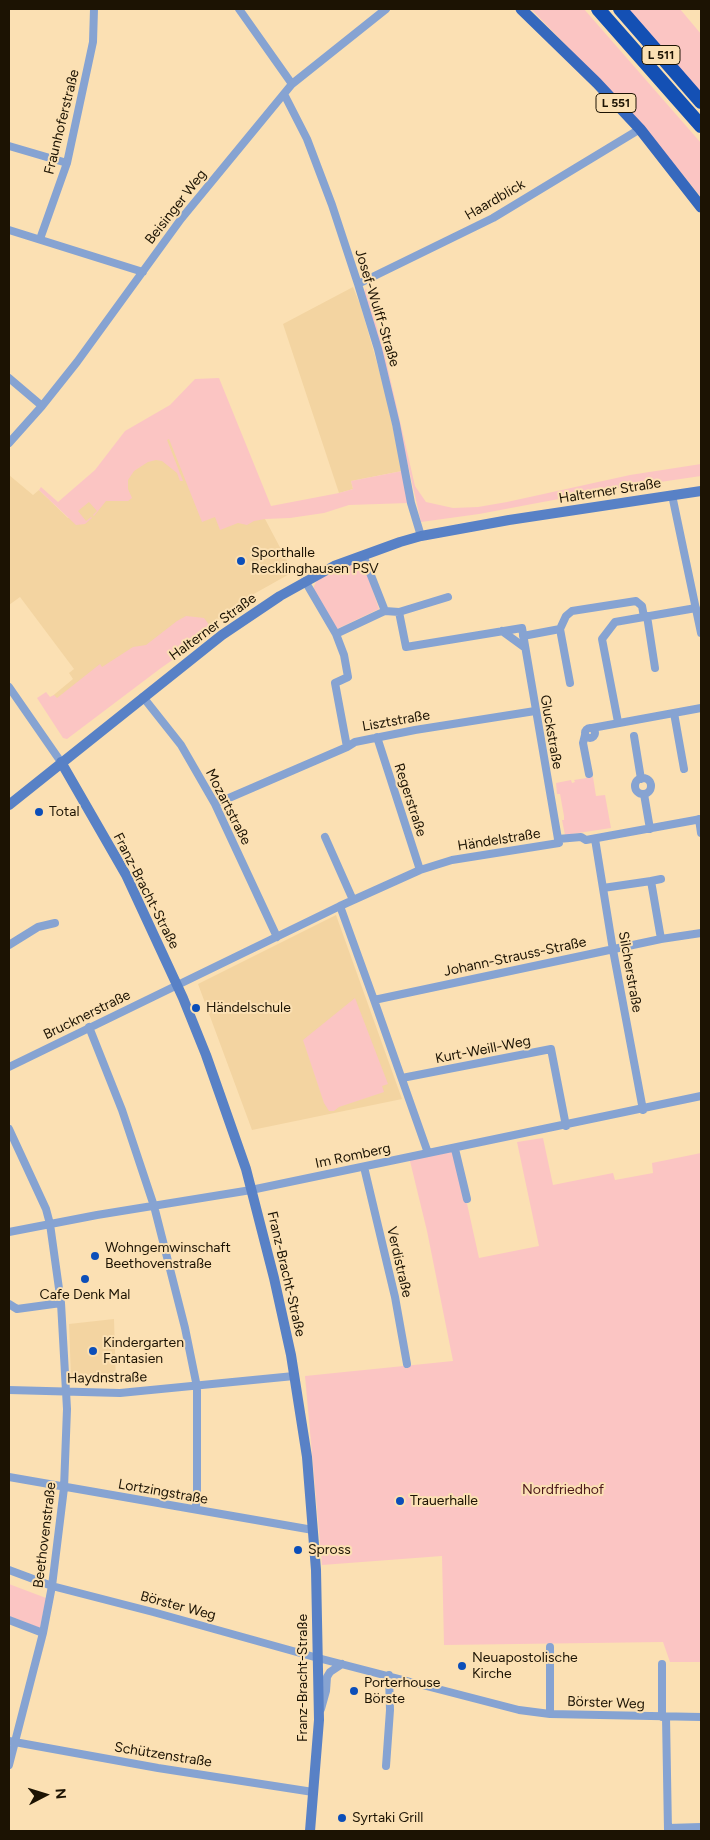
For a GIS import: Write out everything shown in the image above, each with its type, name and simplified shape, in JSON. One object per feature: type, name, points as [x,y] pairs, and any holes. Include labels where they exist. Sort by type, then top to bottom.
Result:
[{"type":"highway","name":"L 511","points":[[598,9],[701,126]]},
{"type":"highway","name":"L 511","points":[[620,9],[701,102]]},
{"type":"main road","name":"L 551","points":[[521,9],[640,129],[701,206]]},
{"type":"street","name":"Fraunhoferstraße","points":[[40,239],[67,163],[93,42],[94,9]]},
{"type":"street","points":[[239,9],[292,84]]},
{"type":"street","name":"Beisinger Weg","points":[[9,443],[77,362],[181,219],[292,84],[386,9]]},
{"type":"street","name":"Josef-Wulff-Straße","points":[[284,94],[307,138],[358,284],[380,358],[396,424],[411,503],[421,536]]},
{"type":"street","name":"Haardblick","points":[[358,284],[493,218],[640,129]]},
{"type":"street","points":[[9,146],[67,163]]},
{"type":"street","points":[[9,230],[143,272]]},
{"type":"street","points":[[9,378],[42,406]]},
{"type":"street","name":"Halterner Straße","points":[[9,805],[143,696],[250,614],[334,566],[421,536],[509,520],[701,491]]},
{"type":"street","points":[[672,496],[701,633]]},
{"type":"street","points":[[363,555],[385,612]]},
{"type":"street","points":[[305,581],[336,634],[344,655],[348,677],[335,684],[347,747]]},
{"type":"street","points":[[336,634],[385,612],[399,612],[448,596]]},
{"type":"street","points":[[570,683],[560,629],[566,616],[572,611],[636,601],[642,606],[655,668]]},
{"type":"street","points":[[611,605],[615,622]]},
{"type":"street","points":[[618,722],[602,639],[615,622],[696,608]]},
{"type":"street","points":[[399,612],[406,647],[502,631],[522,632],[560,629]]},
{"type":"street","points":[[502,631],[524,646]]},
{"type":"street","name":"Gluckstraße","points":[[522,632],[558,840]]},
{"type":"street","points":[[9,686],[61,762]]},
{"type":"street","name":"Mozartstraße","points":[[143,696],[181,745],[215,804],[277,937]]},
{"type":"street","points":[[589,774],[583,743],[585,735],[593,738],[595,733],[592,728],[701,708]]},
{"type":"street","name":"Lisztstraße","points":[[215,804],[355,742],[535,711]]},
{"type":"street","points":[[674,713],[684,769]]},
{"type":"street","points":[[634,736],[641,779],[636,782],[635,788],[638,793],[644,794],[650,829]]},
{"type":"street","name":"Regerstraße","points":[[377,737],[420,870]]},
{"type":"street","name":"Franz-Bracht-Straße","points":[[61,762],[126,875],[177,985],[206,1055],[246,1169],[274,1278],[294,1376],[307,1457],[316,1570],[319,1720],[310,1831]]},
{"type":"street","name":"Händelstraße","points":[[177,985],[340,906],[420,870],[452,860],[559,843],[558,840],[581,837],[586,840],[595,839],[700,819],[701,833]]},
{"type":"street","points":[[325,837],[354,900]]},
{"type":"street","name":"Silcherstraße","points":[[595,839],[613,950],[643,1110]]},
{"type":"street","points":[[604,888],[661,879]]},
{"type":"street","points":[[651,881],[661,939]]},
{"type":"street","points":[[340,906],[428,1153]]},
{"type":"street","points":[[9,945],[38,927],[55,923]]},
{"type":"street","name":"Johann-Strauss-Straße","points":[[374,1000],[661,939],[701,933]]},
{"type":"street","name":"Brucknerstraße","points":[[9,1067],[177,985]]},
{"type":"street","points":[[89,1027],[122,1110],[154,1206],[171,1270],[196,1387],[197,1501],[195,1509]]},
{"type":"street","name":"Kurt-Weill-Weg","points":[[402,1078],[551,1049],[566,1126]]},
{"type":"street","name":"Im Romberg","points":[[9,1232],[251,1190],[643,1110],[701,1096]]},
{"type":"street","name":"Beethovenstraße","points":[[9,1129],[46,1209],[50,1224],[61,1303],[67,1408],[64,1488],[52,1586],[43,1633],[11,1742],[9,1765]]},
{"type":"street","points":[[455,1149],[467,1199]]},
{"type":"street","name":"Verdistraße","points":[[364,1167],[395,1297],[407,1364]]},
{"type":"street","points":[[9,1304],[17,1309],[61,1303]]},
{"type":"street","name":"Haydnstraße","points":[[9,1390],[120,1393],[294,1376]]},
{"type":"street","name":"Lortzingstraße","points":[[9,1477],[312,1530]]},
{"type":"street","name":"Börster Weg","points":[[9,1570],[52,1586],[519,1710],[550,1714],[701,1717]]},
{"type":"street","points":[[9,1620],[43,1633]]},
{"type":"street","name":"Börster Weg","points":[[550,1647],[550,1714]]},
{"type":"street","points":[[319,1720],[326,1691],[327,1677],[330,1672],[342,1664]]},
{"type":"street","name":"Börster Weg","points":[[662,1664],[664,1717]]},
{"type":"street","points":[[386,1766],[390,1716],[389,1675]]},
{"type":"street","points":[[664,1717],[668,1830],[701,1827]]},
{"type":"street","name":"Schützenstraße","points":[[11,1742],[313,1792]]},
{"type":"shaded area","points":[[353,287],[361,307],[385,391],[402,471],[351,481],[353,489],[339,493],[283,324]]},
{"type":"shaded area","points":[[166,434],[267,507],[265,519],[293,572],[252,595],[65,730],[44,703],[73,679],[69,673],[74,669],[20,597],[9,605],[9,475],[33,495],[39,490],[68,518]]},
{"type":"shaded area","points":[[336,915],[402,1099],[252,1130],[198,984]]},
{"type":"shaded area","name":"Kindergarten Fantasien","points":[[114,1319],[116,1383],[76,1383],[71,1377],[69,1324]]},
{"type":"green space","points":[[531,9],[584,9],[701,143],[701,197],[633,114]]},
{"type":"green space","points":[[626,9],[680,9],[701,34],[701,97]]},
{"type":"green space","points":[[366,288],[385,356],[415,486],[426,502],[453,508],[478,507],[630,475],[701,464],[701,476],[612,489],[479,514],[421,522],[398,422],[364,292]]},
{"type":"green space","points":[[219,378],[271,506],[339,493],[353,489],[351,481],[402,471],[409,503],[349,505],[324,513],[290,518],[265,519],[254,521],[247,525],[238,523],[220,530],[215,517],[202,522],[169,439],[167,440],[183,481],[180,481],[177,473],[162,461],[148,462],[134,471],[128,480],[128,489],[132,498],[128,501],[106,501],[94,516],[97,511],[89,502],[78,511],[86,521],[92,518],[85,524],[76,525],[39,490],[41,487],[58,502],[95,470],[125,431],[170,405],[195,379]]},
{"type":"green space","points":[[353,563],[365,567],[379,609],[337,629],[314,591],[314,586],[317,580]]},
{"type":"green space","points":[[186,616],[204,618],[214,631],[161,668],[67,739],[63,738],[37,698],[46,692],[50,697],[54,695],[57,698],[100,664],[102,667],[133,647],[146,645]]},
{"type":"green space","points":[[593,777],[596,796],[605,795],[611,828],[565,835],[562,820],[564,820],[564,816],[560,794],[557,794],[556,783],[571,780],[572,783],[575,782],[574,780]]},
{"type":"green space","points":[[355,998],[388,1084],[382,1086],[384,1092],[339,1107],[334,1111],[329,1111],[324,1103],[303,1040]]},
{"type":"green space","name":"Nordfriedhof","points":[[543,1138],[553,1185],[613,1173],[615,1180],[653,1173],[652,1163],[701,1153],[701,1662],[670,1662],[663,1642],[444,1645],[442,1556],[322,1565],[305,1376],[453,1361],[427,1231],[409,1157],[455,1149],[479,1258],[539,1246],[517,1142]]},
{"type":"green space","points":[[9,1584],[46,1598],[40,1628],[9,1616]]},
{"type":"place","name":"Sporthalle Recklinghausen PSV","points":[[241,561]]},
{"type":"place","name":"Total","points":[[39,812]]},
{"type":"place","name":"Händelschule","points":[[196,1008]]},
{"type":"place","name":"Wohngemwinschaft Beethovenstraße","points":[[95,1256]]},
{"type":"place","name":"Cafe Denk Mal","points":[[85,1279]]},
{"type":"place","name":"Kindergarten Fantasien","points":[[93,1351]]},
{"type":"place","name":"Trauerhalle","points":[[400,1501]]},
{"type":"place","name":"Spross","points":[[298,1550]]},
{"type":"place","name":"Neuapostolische Kirche","points":[[462,1666]]},
{"type":"place","name":"Porterhouse Börste","points":[[354,1691]]},
{"type":"place","name":"Syrtaki Grill","points":[[342,1818]]}]
